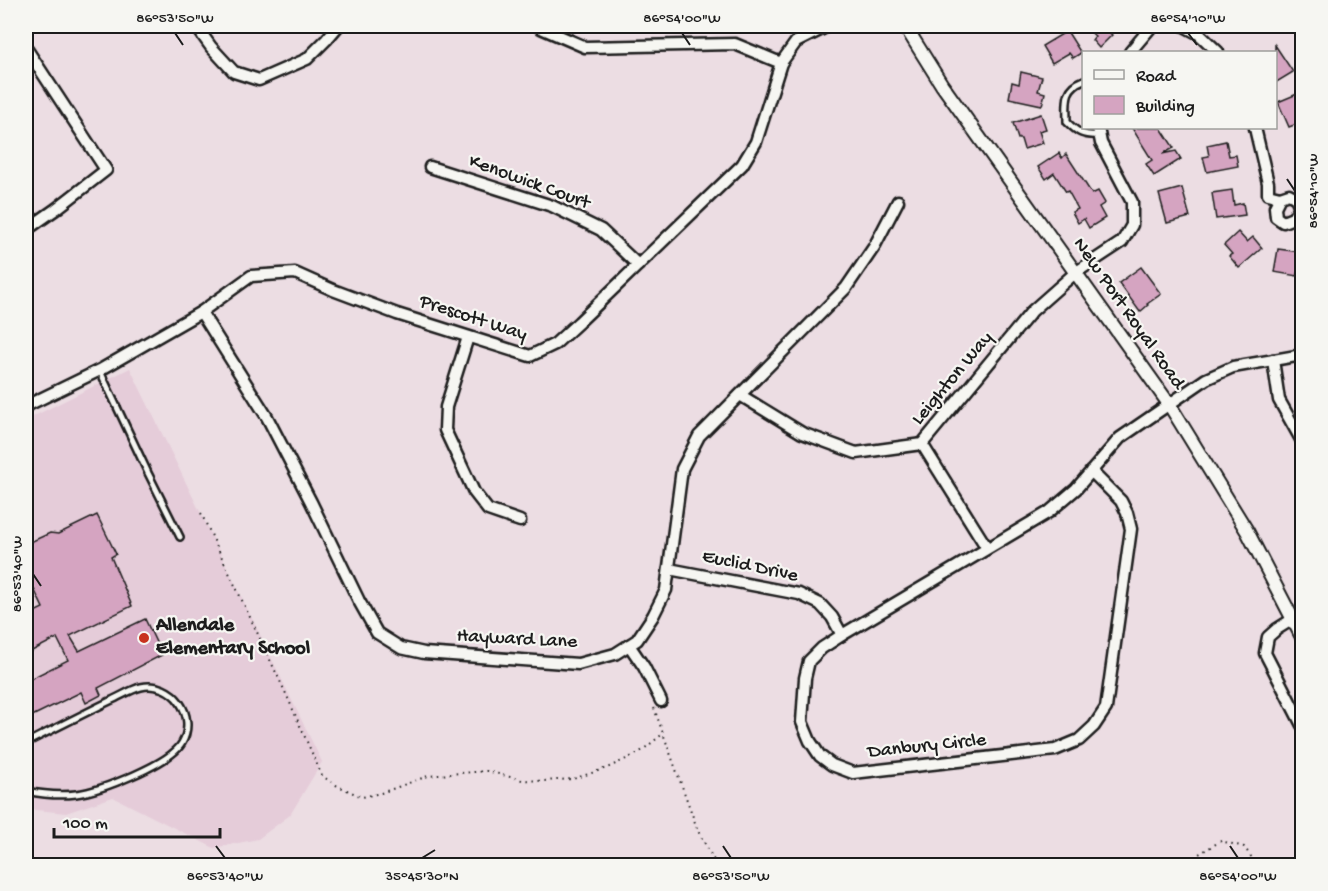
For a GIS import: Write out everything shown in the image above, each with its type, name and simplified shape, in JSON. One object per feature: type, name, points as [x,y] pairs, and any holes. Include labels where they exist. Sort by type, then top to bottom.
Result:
[{"type":"street","points":[[196,26],[211,47],[234,72],[259,80],[308,59],[338,26]]},
{"type":"street","points":[[538,26],[585,47],[735,44],[780,63]]},
{"type":"street","name":"Prescott Way","points":[[26,406],[100,370],[201,312],[251,276],[295,273],[396,314],[530,356],[555,344],[742,165],[756,142],[780,63],[796,42],[828,26]]},
{"type":"street","name":"New Port Royal Road","points":[[905,26],[942,85],[1169,404],[1247,531],[1302,637]]},
{"type":"street","points":[[1131,51],[1152,26]]},
{"type":"street","points":[[1184,26],[1199,34],[1217,51]]},
{"type":"street","points":[[26,48],[106,170],[26,230]]},
{"type":"street","points":[[1255,129],[1268,183],[1268,194],[1280,197]]},
{"type":"street","name":"Leighton Way","points":[[740,395],[802,433],[856,453],[922,444],[1032,311],[1075,273],[1122,242],[1132,225],[1132,202],[1101,143],[1098,131]]},
{"type":"street","name":"Kenowick Court","points":[[430,167],[552,206],[601,230],[638,266]]},
{"type":"street","name":"Hayward Lane","points":[[201,312],[267,417],[377,633],[401,648],[424,653],[578,664],[615,654],[637,640],[666,590],[681,469],[699,436],[846,288],[874,247],[898,201]]},
{"type":"street","points":[[468,337],[446,407],[445,430],[474,492],[488,510],[520,521]]},
{"type":"street","name":"Danbury Circle","points":[[1091,471],[1121,501],[1131,529],[1106,708],[1094,726],[1079,740],[1054,750],[853,773],[832,765],[820,756],[810,741],[802,722],[805,678],[809,661],[822,648],[1049,512],[1076,489],[1091,471],[1120,438],[1206,379],[1233,366],[1302,355]]},
{"type":"street","points":[[1274,360],[1279,400],[1302,441]]},
{"type":"street","points":[[922,444],[987,548]]},
{"type":"street","name":"Euclid Drive","points":[[669,569],[799,594],[820,604],[832,616],[842,635]]},
{"type":"street","points":[[1293,619],[1268,637],[1265,653],[1302,725]]},
{"type":"street","points":[[629,645],[644,667],[657,704]]},
{"type":"lane","points":[[1082,80],[1076,82],[1068,92],[1067,122],[1076,131],[1088,136],[1098,131]]},
{"type":"lane","points":[[100,370],[180,537]]},
{"type":"lane","points":[[26,743],[140,687],[151,686],[174,695],[180,702],[187,719],[187,731],[182,743],[174,753],[155,765],[116,783],[76,794],[26,791]]},
{"type":"path","points":[[201,513],[322,776],[336,785],[362,797],[381,793],[428,776],[461,773],[487,771],[522,780],[573,779],[607,768],[639,753],[664,733]]},
{"type":"path","points":[[657,704],[664,733],[698,831],[717,866]]},
{"type":"path","points":[[1186,866],[1197,855],[1221,841],[1244,847],[1258,866]]},
{"type":"shaded area","name":"Allendale Elementary School","points":[[130,368],[322,762],[290,815],[258,839],[214,848],[113,797],[66,813],[26,809],[26,420]]},
{"type":"building","points":[[1084,26],[1103,26],[1112,35],[1099,48],[1092,40],[1095,36]]},
{"type":"building","points":[[1067,31],[1081,53],[1073,58],[1069,53],[1052,63],[1042,46]]},
{"type":"building","points":[[1275,45],[1293,72],[1277,82],[1277,51],[1275,51]]},
{"type":"building","points":[[1021,72],[1042,77],[1038,91],[1045,93],[1042,105],[1009,98],[1012,82],[1019,84]]},
{"type":"building","points":[[1297,94],[1302,108],[1302,122],[1289,127],[1278,102]]},
{"type":"building","points":[[1041,114],[1046,129],[1039,131],[1043,143],[1024,149],[1013,123]]},
{"type":"building","points":[[1133,129],[1162,129],[1174,148],[1162,154],[1176,151],[1181,159],[1154,176],[1146,164],[1152,160]]},
{"type":"building","points":[[1226,141],[1229,156],[1236,155],[1238,166],[1207,172],[1203,157],[1209,156],[1207,145]]},
{"type":"building","points":[[1059,153],[1062,158],[1066,154],[1092,194],[1098,191],[1105,203],[1099,207],[1105,218],[1089,228],[1084,219],[1078,223],[1072,212],[1078,209],[1054,173],[1046,179],[1038,167]]},
{"type":"building","points":[[1182,188],[1190,217],[1167,223],[1159,194]]},
{"type":"building","points":[[1232,190],[1234,205],[1243,203],[1245,215],[1216,219],[1212,193]]},
{"type":"building","points":[[1238,232],[1247,242],[1253,237],[1262,248],[1239,268],[1229,256],[1232,254],[1224,245]]},
{"type":"building","points":[[1278,249],[1300,252],[1297,276],[1274,272]]},
{"type":"building","points":[[1141,267],[1161,294],[1140,312],[1119,283]]},
{"type":"building","points":[[97,515],[116,554],[111,557],[132,606],[70,636],[79,651],[145,619],[162,655],[98,688],[101,695],[86,703],[81,692],[26,719],[26,681],[68,660],[57,638],[26,654],[26,616],[43,608],[34,589],[26,593],[26,544],[50,533],[58,534]]},
{"type":"place","name":"Allendale Elementary School","points":[[144,638]]}]
